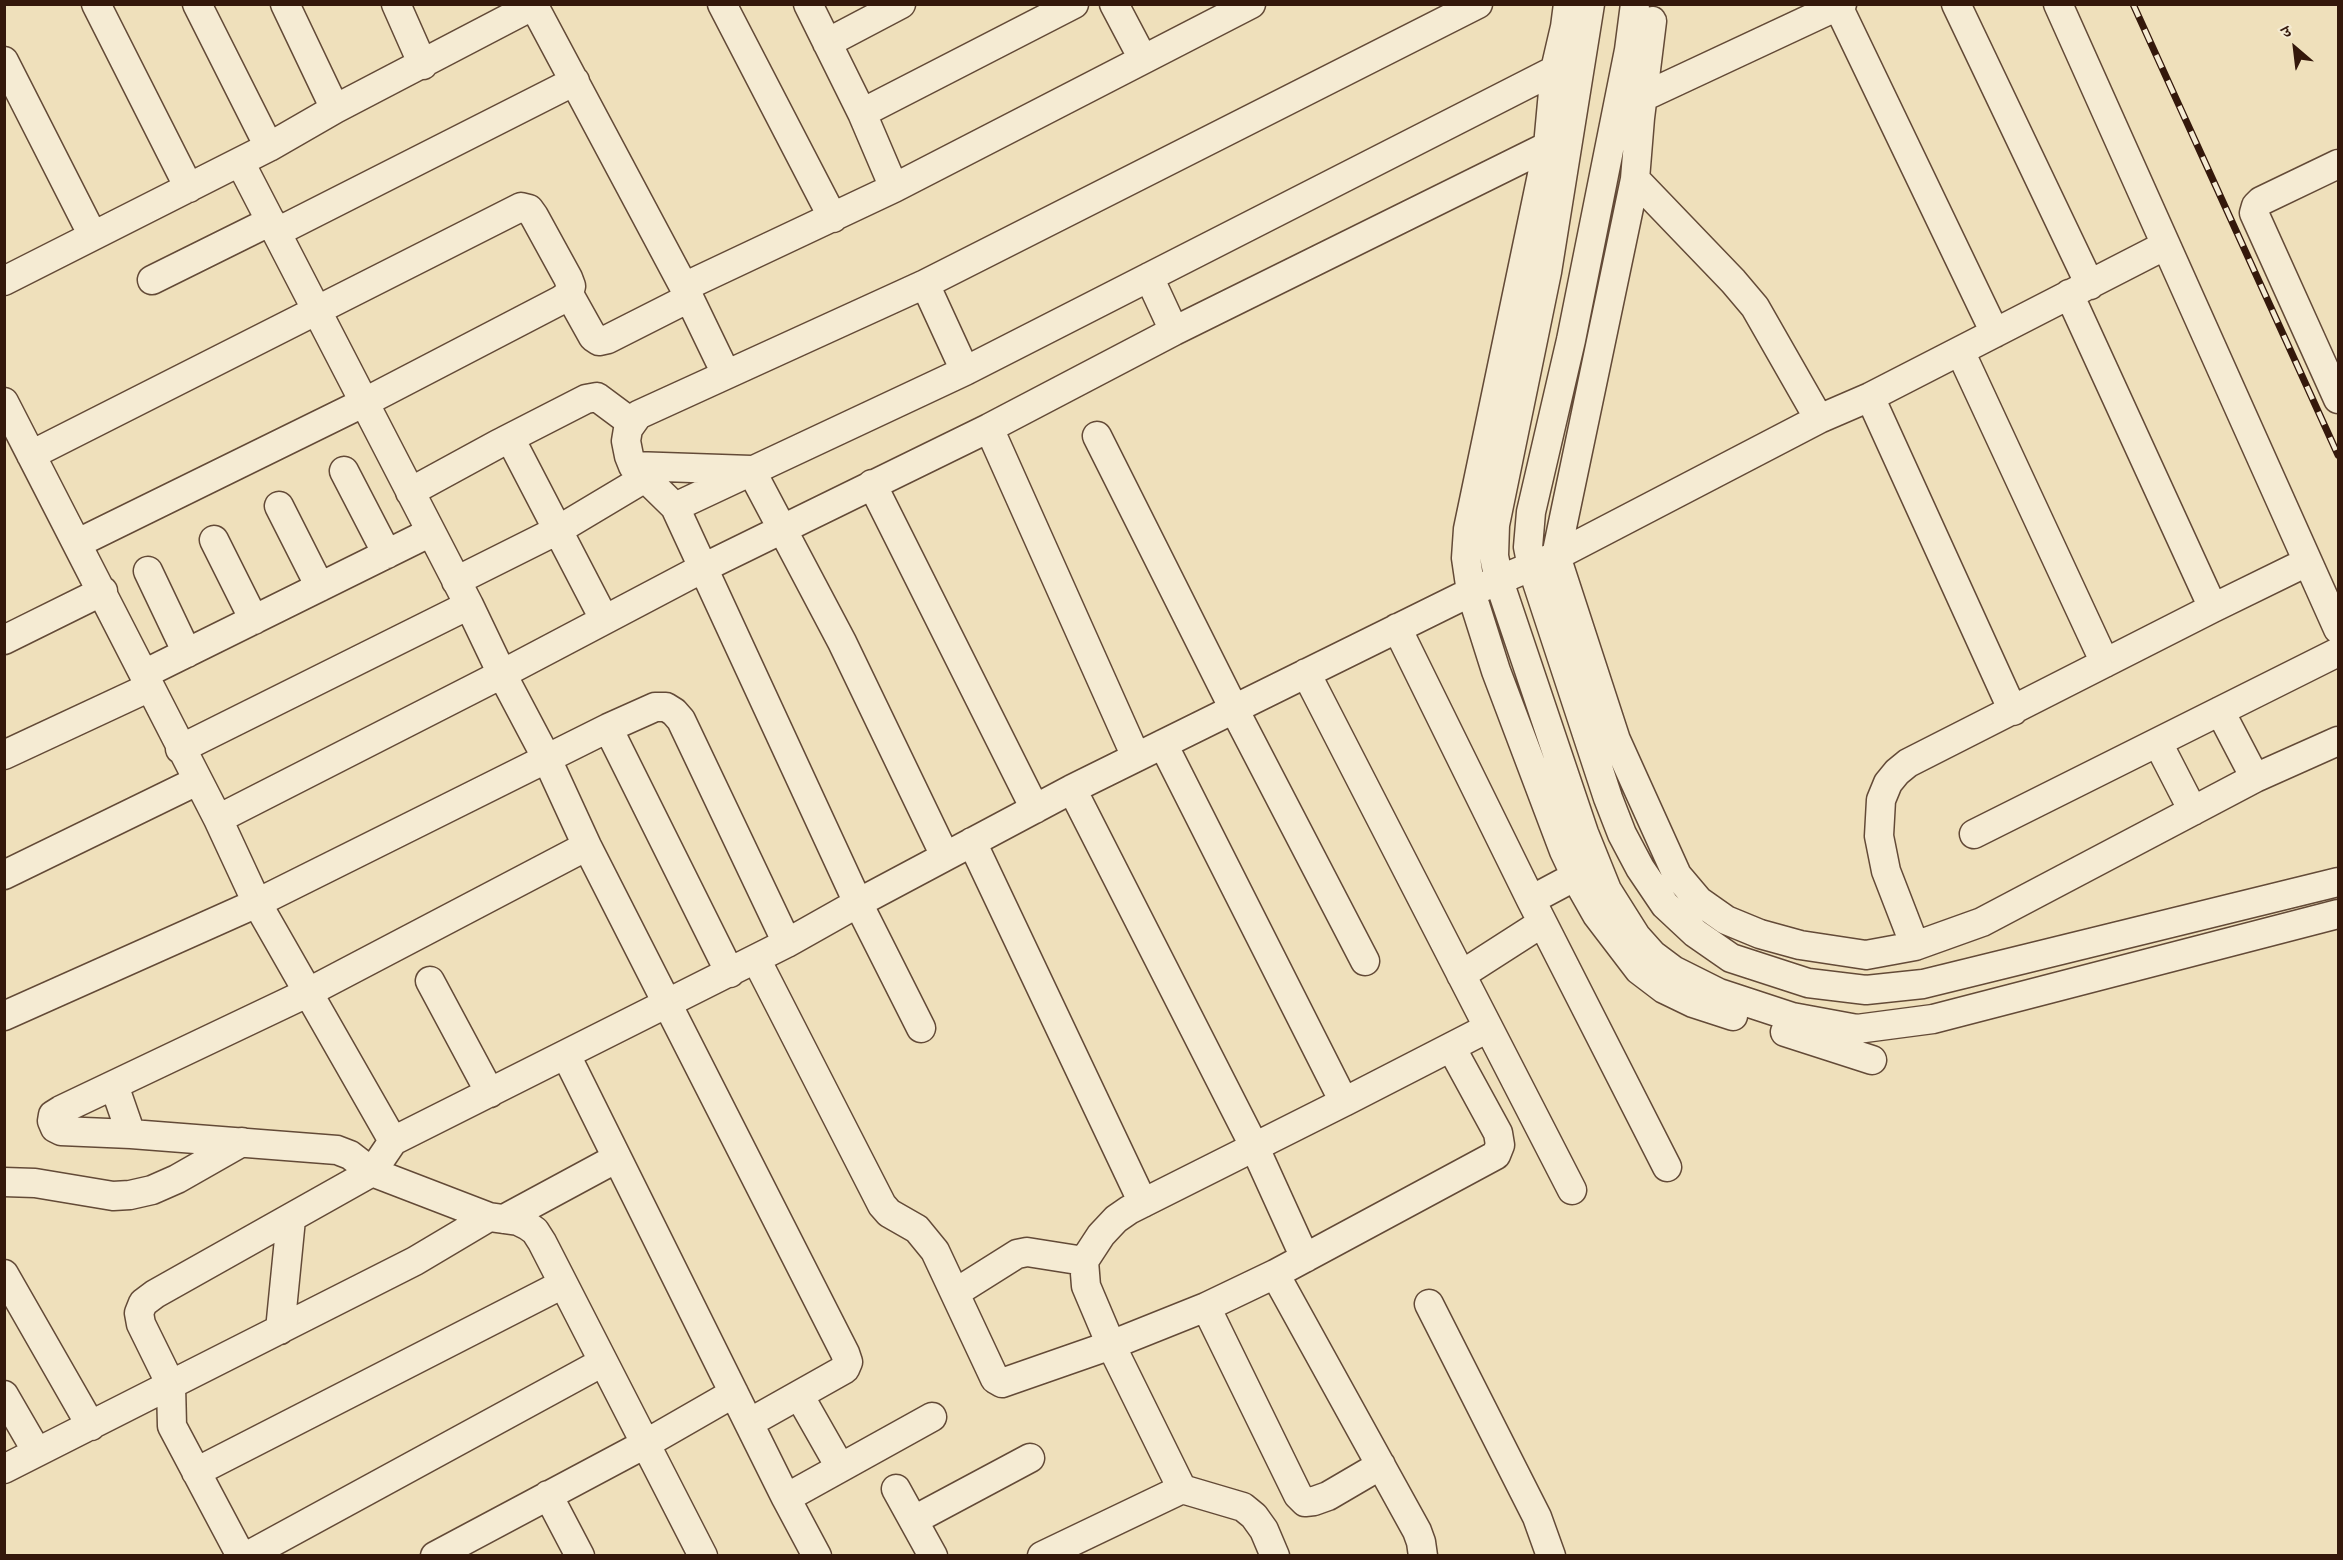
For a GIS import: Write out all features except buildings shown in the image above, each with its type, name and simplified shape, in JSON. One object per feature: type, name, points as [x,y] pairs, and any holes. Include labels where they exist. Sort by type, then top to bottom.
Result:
[{"type":"street","points":[[96,4],[189,188]]},
{"type":"street","points":[[197,4],[269,147]]},
{"type":"street","points":[[285,4],[335,109]]},
{"type":"street","points":[[396,4],[423,65]]},
{"type":"street","points":[[722,4],[833,218]]},
{"type":"street","points":[[808,4],[862,114],[894,188]]},
{"type":"street","points":[[827,43],[901,4]]},
{"type":"street","points":[[862,114],[1074,4]]},
{"type":"street","points":[[1114,4],[1143,59]]},
{"type":"street","points":[[569,294],[593,337],[599,341],[608,339],[686,293],[1251,4]]},
{"type":"street","points":[[921,1028],[858,903],[675,507],[639,472],[629,456],[626,441],[628,429],[638,415],[925,284],[1478,4]]},
{"type":"street","points":[[1544,4],[1567,16],[1555,70],[1548,146],[1468,529],[1466,558],[1471,592],[1496,671],[1576,876],[1597,915],[1620,948],[1639,970],[1664,989],[1693,1003],[1872,1060]]},
{"type":"street","points":[[1590,4],[1547,272],[1495,525],[1494,556],[1499,581],[1584,833],[1606,890],[1636,936],[1653,955],[1674,970],[1719,993],[1792,1017],[1857,1029],[1933,1019],[2338,914]]},
{"type":"street","points":[[1635,4],[1629,50],[1573,328],[1531,512],[1528,547],[1544,561],[1616,740],[1677,875],[1699,901],[1726,920],[1760,934],[1800,945],[1866,955],[1915,946],[1982,922],[2255,778],[2338,741]]},
{"type":"street","points":[[1654,4],[1635,179],[1544,561],[1608,798],[1622,834],[1640,868],[1665,905],[1695,933],[1731,958],[1808,983],[1866,990],[1923,984],[2338,882]]},
{"type":"street","points":[[1956,4],[2213,608]]},
{"type":"street","points":[[2058,4],[2338,629]]},
{"type":"street","points":[[4,282],[269,147],[335,109],[535,5],[726,374]]},
{"type":"street","points":[[1643,97],[1839,5],[1995,333]]},
{"type":"street","points":[[4,61],[93,236]]},
{"type":"street","points":[[675,507],[965,371],[1555,70]]},
{"type":"street","points":[[152,280],[274,226],[576,81]]},
{"type":"street","points":[[218,819],[703,568],[989,428],[1174,331],[1548,146]]},
{"type":"street","points":[[240,162],[463,593],[547,759],[587,846],[845,1353],[848,1362],[845,1369],[748,1423]]},
{"type":"street","points":[[2338,164],[2261,201],[2254,213],[2338,399]]},
{"type":"street","points":[[1635,179],[1755,307],[1819,419]]},
{"type":"street","points":[[31,455],[521,207],[529,209],[534,216],[568,278],[571,286],[569,294],[561,300],[365,402],[78,543]]},
{"type":"street","points":[[241,1556],[172,1426],[171,1385],[141,1324],[139,1313],[143,1303],[155,1294],[372,1172],[393,1142],[730,973],[1072,789],[1471,592],[1544,561],[1819,419],[1870,397],[2166,245]]},
{"type":"street","points":[[1149,277],[1174,331]]},
{"type":"street","points":[[925,284],[965,371]]},
{"type":"street","points":[[1960,351],[2105,663]]},
{"type":"street","points":[[410,492],[586,399],[597,397],[632,423]]},
{"type":"street","points":[[1870,397],[2013,711]]},
{"type":"street","points":[[4,402],[103,591],[180,749],[218,819],[257,903],[393,1142]]},
{"type":"street","points":[[989,428],[1136,757]]},
{"type":"street","points":[[1097,436],[1234,709],[1365,961]]},
{"type":"street","points":[[504,441],[512,442],[517,450],[604,619]]},
{"type":"street","points":[[180,749],[463,593],[558,530],[639,472],[751,470]]},
{"type":"street","points":[[751,470],[842,642],[945,856]]},
{"type":"street","points":[[344,471],[387,554]]},
{"type":"street","points":[[872,484],[1035,809]]},
{"type":"street","points":[[279,506],[320,587]]},
{"type":"street","points":[[4,755],[147,681],[187,653],[430,532]]},
{"type":"street","points":[[214,540],[254,620]]},
{"type":"street","points":[[1915,946],[1889,881],[1879,836],[1881,800],[1888,783],[1908,763],[2307,562]]},
{"type":"street","points":[[148,572],[187,653]]},
{"type":"street","points":[[4,640],[103,591]]},
{"type":"street","points":[[1397,628],[1536,912],[1667,1167]]},
{"type":"street","points":[[1974,834],[2338,652]]},
{"type":"street","points":[[1306,673],[1572,1190]]},
{"type":"street","points":[[4,1016],[257,903],[608,728],[655,707],[666,707],[681,720],[787,943]]},
{"type":"street","points":[[2220,711],[2255,778]]},
{"type":"street","points":[[608,728],[730,973]]},
{"type":"street","points":[[2158,742],[2193,811]]},
{"type":"street","points":[[1163,744],[1344,1102]]},
{"type":"street","points":[[4,875],[197,781]]},
{"type":"street","points":[[1072,789],[1255,1148],[1305,1258]]},
{"type":"street","points":[[972,842],[1143,1203]]},
{"type":"street","points":[[587,846],[307,993],[61,1110],[54,1115],[52,1121],[55,1128],[61,1131],[131,1134],[336,1150],[350,1155],[372,1172],[496,1218],[518,1221],[535,1231],[647,1443],[703,1556]]},
{"type":"street","points":[[1461,975],[1576,876]]},
{"type":"street","points":[[756,959],[882,1205],[889,1213],[916,1229],[927,1239],[941,1261],[990,1370],[995,1379],[1002,1383],[1111,1345],[1206,1306],[1275,1274],[1496,1155],[1500,1145],[1498,1133],[1451,1047]]},
{"type":"street","points":[[430,981],[490,1093]]},
{"type":"street","points":[[1182,1489],[1111,1345],[1086,1286],[1084,1261],[1101,1235],[1116,1219],[1143,1203],[1488,1028]]},
{"type":"street","points":[[566,1055],[748,1423],[817,1556]]},
{"type":"street","points":[[114,1085],[131,1134]]},
{"type":"street","points":[[4,1182],[35,1183],[113,1196],[130,1195],[152,1190],[177,1179],[242,1142]]},
{"type":"street","points":[[4,1469],[617,1158]]},
{"type":"street","points":[[280,1330],[291,1219]]},
{"type":"street","points":[[955,1293],[1017,1254],[1027,1252],[1084,1261]]},
{"type":"street","points":[[4,1274],[91,1426]]},
{"type":"street","points":[[1275,1274],[1417,1531],[1423,1556]]},
{"type":"street","points":[[196,1472],[563,1284]]},
{"type":"street","points":[[1429,1304],[1537,1517],[1551,1556]]},
{"type":"street","points":[[1206,1306],[1298,1495],[1305,1502],[1328,1496],[1381,1465]]},
{"type":"street","points":[[247,1556],[603,1362]]},
{"type":"street","points":[[435,1556],[647,1443],[734,1393]]},
{"type":"street","points":[[4,1395],[37,1452]]},
{"type":"street","points":[[799,1395],[840,1467]]},
{"type":"street","points":[[786,1498],[932,1417]]},
{"type":"street","points":[[914,1520],[1030,1458]]},
{"type":"street","points":[[896,1489],[933,1556]]},
{"type":"street","points":[[1042,1556],[1182,1489],[1242,1507],[1254,1516],[1264,1530],[1275,1556]]},
{"type":"street","points":[[548,1495],[580,1556]]},
{"type":"railway","points":[[2133,4],[2338,455]]}]
